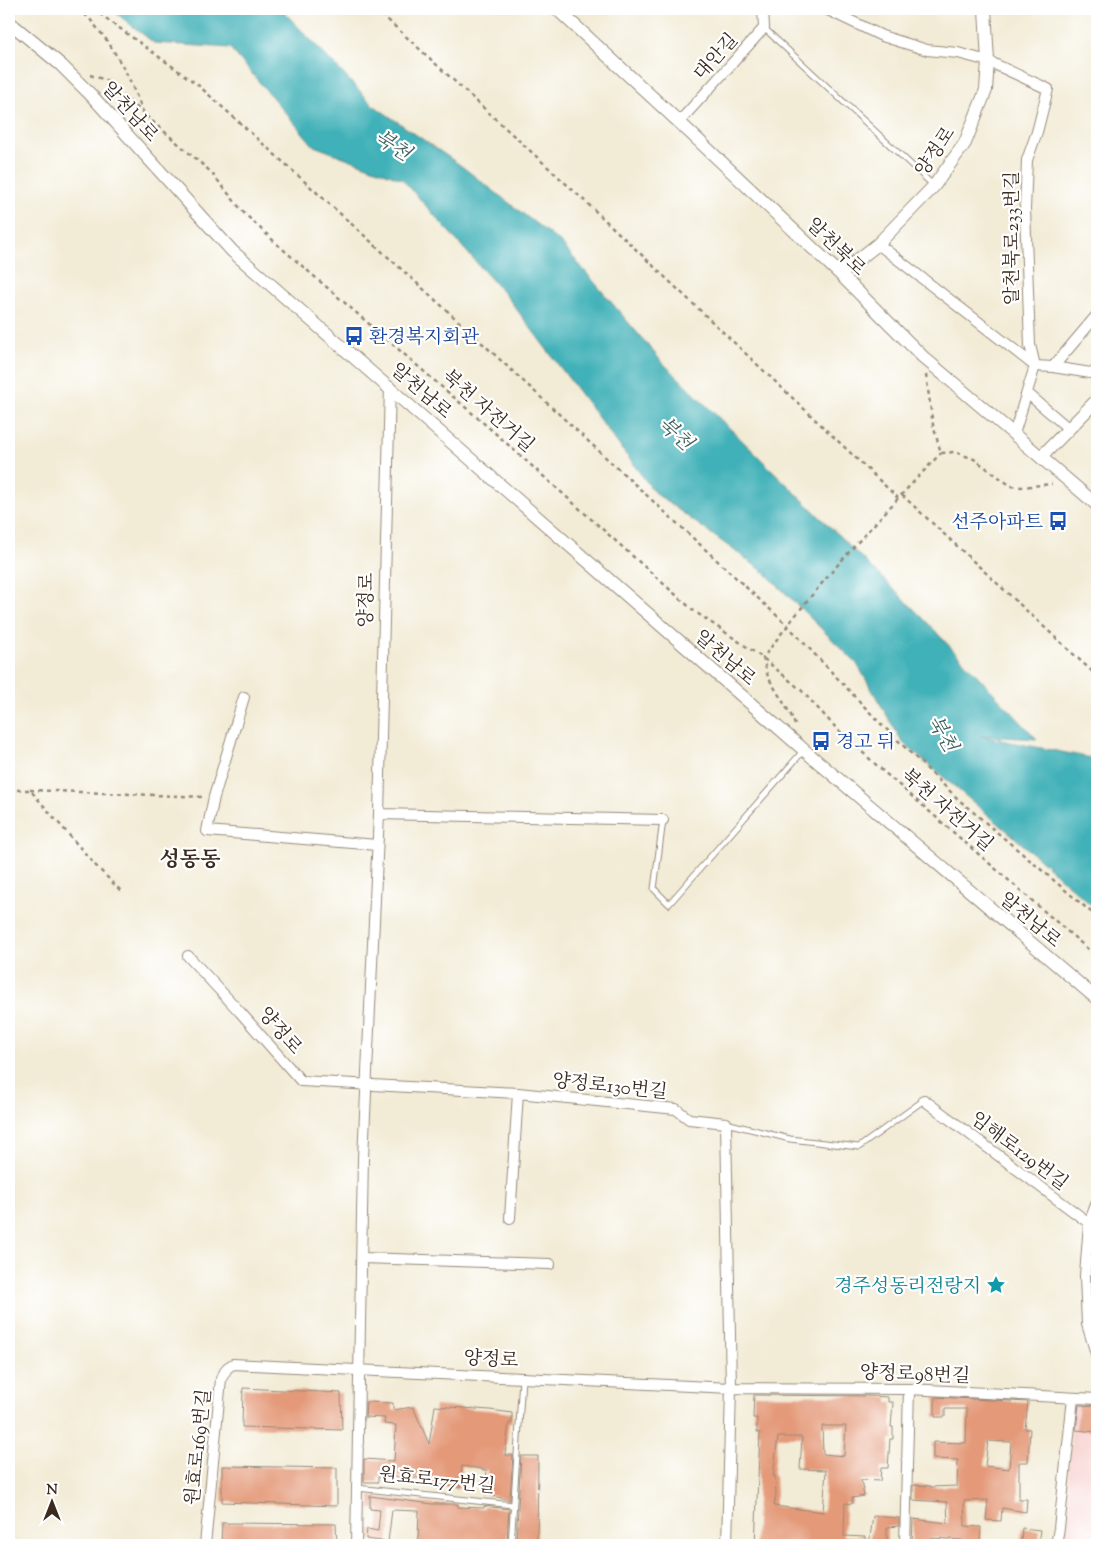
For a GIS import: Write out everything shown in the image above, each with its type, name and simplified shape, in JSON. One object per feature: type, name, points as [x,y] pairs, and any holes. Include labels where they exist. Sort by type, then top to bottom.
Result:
[{"type":"street","name":"알천북로","points":[[557,9],[680,122],[840,274],[923,357],[1097,504]]},
{"type":"street","name":"대안길","points":[[680,122],[764,28],[763,9]]},
{"type":"street","points":[[826,9],[882,36],[927,50],[958,53],[988,60]]},
{"type":"street","name":"양정로","points":[[840,274],[878,244],[934,186],[965,143],[986,90],[988,60],[985,9]]},
{"type":"street","name":"알천남로","points":[[9,22],[61,65],[92,96],[232,251],[804,750],[1097,999]]},
{"type":"street","name":"알천북로233번길","points":[[988,60],[1048,90],[1038,132],[1027,160],[1026,209],[1030,345],[1035,366],[1014,434]]},
{"type":"street","points":[[878,244],[1035,366],[1053,366],[1097,374]]},
{"type":"street","points":[[1053,366],[1097,315]]},
{"type":"street","name":"양정로","points":[[390,387],[379,814],[365,1085],[360,1370],[731,1388]]},
{"type":"street","points":[[1027,393],[1068,428]]},
{"type":"street","points":[[1041,457],[1097,400]]},
{"type":"street","points":[[244,697],[214,797],[207,831],[377,845]]},
{"type":"street","points":[[379,814],[663,820]]},
{"type":"street","name":"양정로","points":[[188,956],[301,1081],[365,1085]]},
{"type":"street","name":"양정로130번길","points":[[365,1085],[518,1094],[676,1110],[690,1119],[726,1123]]},
{"type":"street","points":[[510,1218],[518,1094]]},
{"type":"street","name":"임해로129번길","points":[[924,1100],[1093,1225]]},
{"type":"street","points":[[726,1123],[731,1388],[727,1545]]},
{"type":"street","points":[[1097,1202],[1085,1276],[1087,1324],[1097,1357]]},
{"type":"street","points":[[362,1258],[550,1264]]},
{"type":"street","name":"원효로169번길","points":[[205,1545],[221,1379],[227,1368],[233,1364],[360,1370]]},
{"type":"street","name":"원효로177번길","points":[[356,1545],[360,1370]]},
{"type":"street","name":"양정로98번길","points":[[731,1388],[909,1389],[1097,1399]]},
{"type":"street","points":[[905,1545],[909,1389]]},
{"type":"street","points":[[1056,1545],[1073,1398]]},
{"type":"lane","points":[[764,28],[934,186]]},
{"type":"lane","points":[[663,820],[654,888],[669,904],[804,750]]},
{"type":"lane","points":[[726,1123],[790,1139],[859,1148],[924,1100]]},
{"type":"lane","points":[[511,1545],[522,1379]]},
{"type":"lane","name":"원효로177번길","points":[[357,1488],[513,1505]]},
{"type":"path","name":"북천 자전거길","points":[[78,9],[89,18],[108,43],[128,76],[144,114],[211,172],[244,213],[278,245],[495,433],[694,612],[763,658],[801,690],[837,729],[870,760],[1097,957]]},
{"type":"path","points":[[93,9],[198,85],[448,312],[787,625],[878,721],[959,800],[1097,917]]},
{"type":"path","points":[[376,9],[588,204],[898,498]]},
{"type":"path","points":[[88,74],[106,80],[144,114]]},
{"type":"path","points":[[923,357],[933,425],[941,452]]},
{"type":"path","points":[[804,750],[791,715],[768,677],[763,658],[792,619],[941,452],[955,452],[974,459],[1011,486],[1021,488],[1069,482]]},
{"type":"path","points":[[902,495],[1097,676]]},
{"type":"path","points":[[9,790],[214,797]]},
{"type":"path","points":[[30,790],[96,866],[122,892]]},
{"type":"shaded area","points":[[1073,1398],[1097,1400],[1097,1545],[1064,1545]]},
{"type":"water","name":"북천","points":[[111,9],[281,9],[373,105],[460,165],[561,243],[662,362],[922,617],[1037,739],[980,736],[1097,759],[1097,910],[903,743],[857,664],[764,572],[655,493],[508,298],[402,179],[314,146],[230,48],[154,43]]},
{"type":"building","points":[[243,1388],[341,1393],[342,1430],[242,1427]]},
{"type":"building","points":[[754,1395],[870,1396],[888,1397],[888,1402],[893,1402],[891,1427],[893,1427],[893,1439],[890,1439],[888,1468],[881,1468],[880,1481],[861,1480],[864,1496],[852,1498],[852,1504],[845,1503],[844,1536],[865,1537],[865,1545],[755,1545],[760,1433],[757,1432],[757,1418],[753,1418]],"holes":[[[822,1426],[846,1426],[844,1456],[823,1454]],[[778,1437],[802,1437],[800,1469],[826,1470],[823,1512],[774,1506],[776,1494],[775,1476],[773,1476]]]},
{"type":"building","points":[[935,1397],[1028,1402],[1025,1429],[1030,1429],[1028,1462],[1019,1462],[1019,1499],[1027,1499],[1026,1512],[1002,1508],[1001,1521],[986,1520],[988,1500],[964,1501],[965,1526],[981,1527],[980,1543],[931,1538],[930,1545],[912,1545],[913,1519],[948,1523],[947,1502],[913,1500],[913,1485],[930,1487],[957,1486],[958,1460],[933,1459],[933,1442],[966,1443],[967,1409],[945,1409],[945,1417],[935,1417]],"holes":[[[988,1441],[1011,1442],[1009,1469],[985,1466]]]},
{"type":"building","points":[[366,1402],[393,1403],[393,1410],[413,1407],[429,1444],[435,1406],[512,1413],[512,1423],[509,1423],[505,1455],[513,1455],[510,1500],[485,1494],[487,1470],[462,1466],[460,1488],[420,1482],[420,1478],[411,1477],[378,1477],[378,1482],[364,1482],[364,1459],[394,1461],[396,1425],[384,1424],[385,1418],[365,1417]]},
{"type":"building","points":[[1079,1405],[1097,1406],[1097,1432],[1076,1430]]},
{"type":"building","points":[[521,1456],[538,1456],[537,1545],[516,1543]]},
{"type":"building","points":[[222,1466],[337,1468],[337,1506],[222,1502]]},
{"type":"building","points":[[370,1496],[432,1504],[458,1504],[458,1507],[484,1508],[484,1506],[509,1509],[507,1540],[491,1540],[491,1544],[484,1545],[418,1545],[419,1511],[392,1510],[388,1542],[366,1539],[367,1529],[378,1531],[380,1510],[370,1509]]},
{"type":"building","points":[[873,1516],[899,1518],[899,1526],[887,1527],[887,1545],[869,1545]]},
{"type":"building","points":[[222,1523],[336,1524],[337,1545],[221,1545]]},
{"type":"building","points":[[1022,1528],[1040,1530],[1038,1544],[1021,1542]]},
{"type":"place","name":"환경복지회관","points":[[354,336]]},
{"type":"place","name":"선주아파트","points":[[1058,521]]},
{"type":"place","name":"경고 뒤","points":[[821,741]]},
{"type":"place","name":"경주성동리전랑지","points":[[996,1285]]},
{"type":"district","name":"성동동","points":[[190,859]]}]
